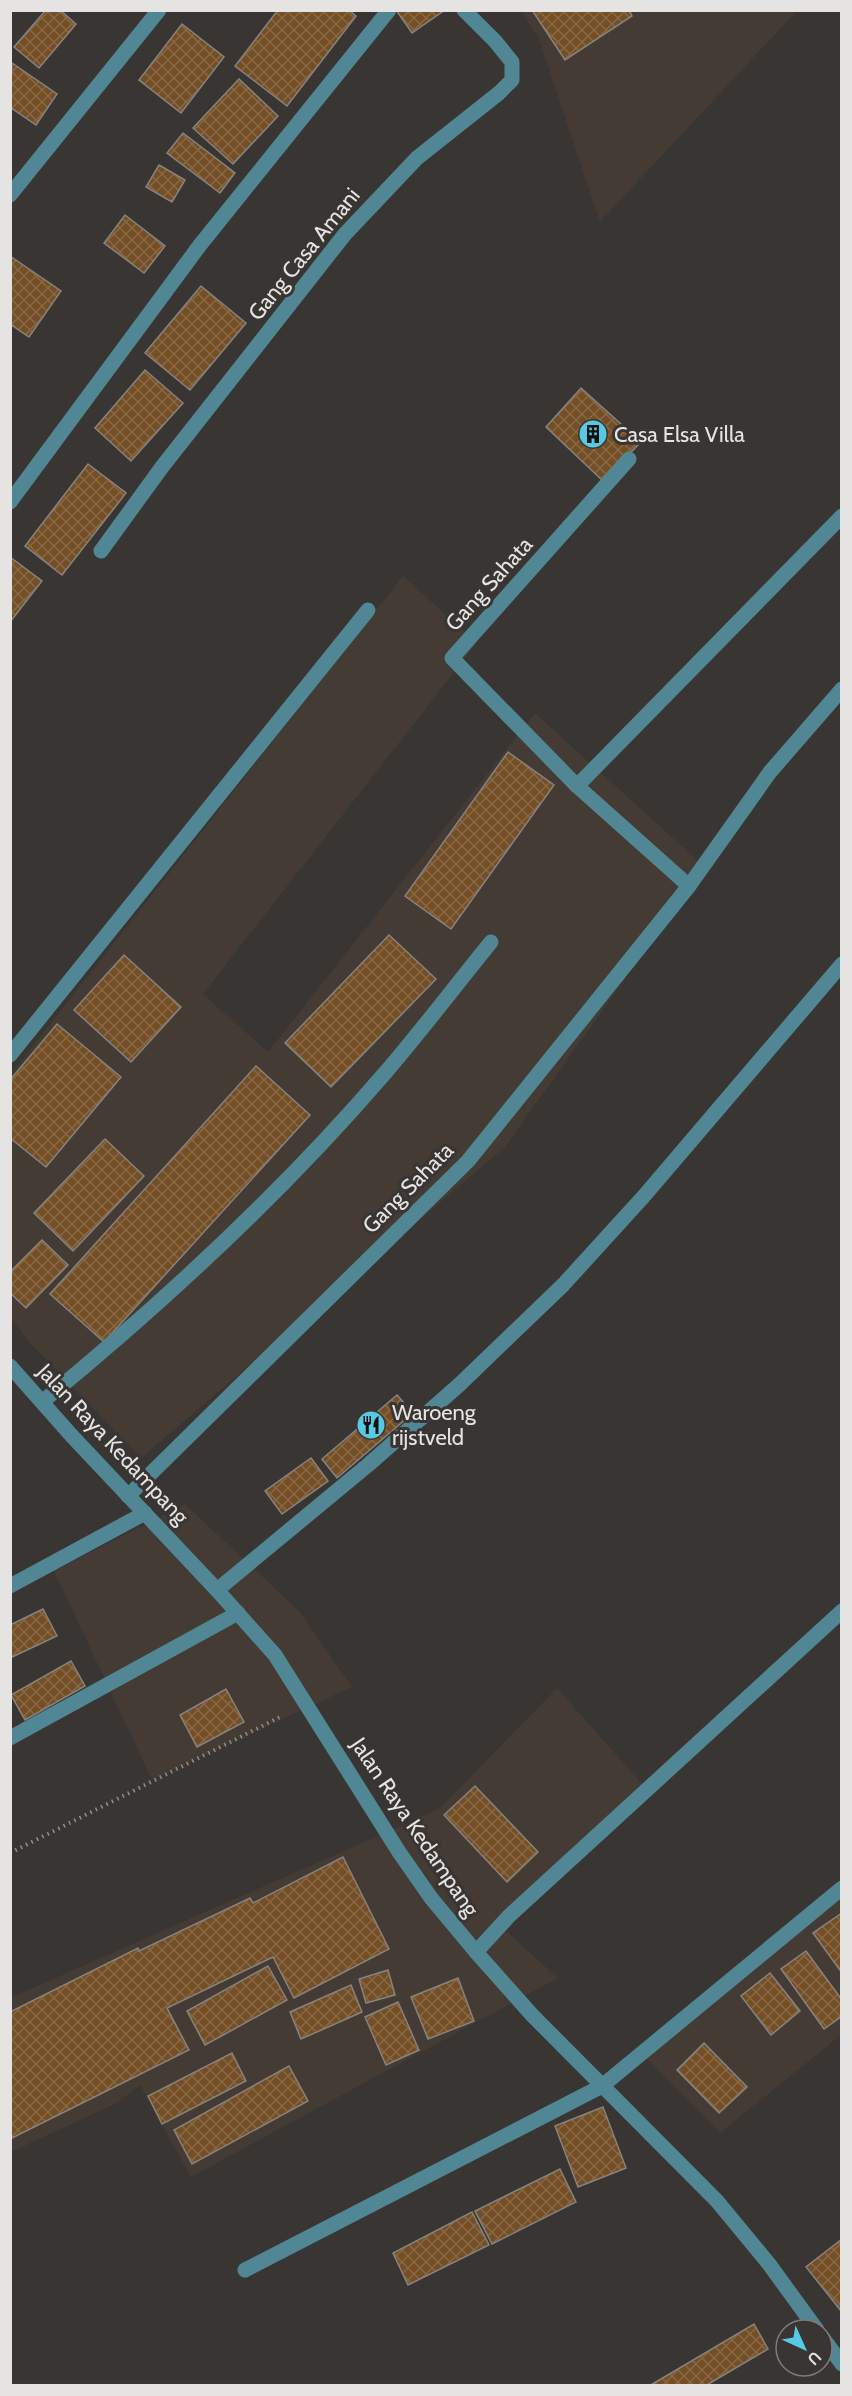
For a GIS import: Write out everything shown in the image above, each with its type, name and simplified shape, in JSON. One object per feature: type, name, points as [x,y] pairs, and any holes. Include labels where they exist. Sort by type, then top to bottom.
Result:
[{"type":"street","points":[[10,195],[159,10]]},
{"type":"street","points":[[10,502],[200,244],[389,10]]},
{"type":"street","name":"Gang Casa Amani","points":[[101,550],[162,466],[345,234],[417,158],[500,93],[512,80],[512,62],[464,10]]},
{"type":"street","name":"Gang Sahata","points":[[629,459],[452,658],[577,786],[689,886]]},
{"type":"street","points":[[577,786],[842,516]]},
{"type":"street","points":[[10,1055],[368,610]]},
{"type":"street","name":"Gang Sahata","points":[[128,1496],[468,1161],[689,886],[770,772],[842,689]]},
{"type":"street","points":[[42,1402],[177,1288],[312,1153],[385,1072],[491,942]]},
{"type":"street","points":[[217,1590],[459,1385],[563,1285],[644,1196],[842,964]]},
{"type":"street","name":"Jalan Raya Kedampang","points":[[10,1366],[275,1655],[430,1898],[532,2015],[717,2201],[769,2264],[808,2318]]},
{"type":"street","points":[[10,1586],[145,1513]]},
{"type":"street","points":[[476,1952],[509,1916],[842,1611]]},
{"type":"street","points":[[10,1738],[238,1613]]},
{"type":"street","points":[[245,2270],[602,2086],[842,1888]]},
{"type":"path","points":[[10,1853],[307,1704]]},
{"type":"shaded area","points":[[521,11],[797,11],[600,222],[539,39]]},
{"type":"shaded area","points":[[403,576],[477,643],[203,994],[268,1052],[535,713],[705,867],[505,1147],[141,1458],[30,1343],[11,1318],[10,1075]]},
{"type":"shaded area","points":[[185,1504],[299,1611],[352,1687],[152,1780],[54,1571]]},
{"type":"shaded area","points":[[557,1688],[643,1785],[496,1922],[558,1978],[191,2177],[140,2085],[117,2103],[11,2152],[10,1998],[439,1809]]},
{"type":"shaded area","points":[[841,1888],[841,2035],[720,2133],[639,2051]]},
{"type":"building","points":[[46,10],[60,10],[76,24],[39,68],[14,47]]},
{"type":"building","points":[[278,10],[349,10],[356,16],[287,106],[235,66]]},
{"type":"building","points":[[396,10],[441,10],[442,12],[412,33]]},
{"type":"building","points":[[532,10],[629,10],[632,16],[565,60]]},
{"type":"building","points":[[182,24],[224,57],[181,113],[139,80]]},
{"type":"building","points":[[12,63],[57,94],[36,125],[10,107]]},
{"type":"building","points":[[239,79],[278,116],[233,164],[193,128]]},
{"type":"building","points":[[183,133],[235,173],[220,193],[167,153]]},
{"type":"building","points":[[159,165],[185,180],[172,202],[146,187]]},
{"type":"building","points":[[125,215],[165,246],[144,273],[104,243]]},
{"type":"building","points":[[10,256],[61,291],[29,337],[10,324]]},
{"type":"building","points":[[201,286],[246,323],[190,390],[145,353]]},
{"type":"building","points":[[145,370],[183,403],[131,461],[95,428]]},
{"type":"building","name":"Casa Elsa Villa","points":[[581,388],[641,442],[603,481],[546,427]]},
{"type":"building","points":[[88,464],[126,493],[62,575],[25,546]]},
{"type":"building","points":[[10,557],[42,581],[10,622]]},
{"type":"building","points":[[508,752],[554,785],[451,929],[405,896]]},
{"type":"building","points":[[389,935],[436,979],[331,1087],[285,1043]]},
{"type":"building","points":[[124,955],[181,1007],[131,1062],[74,1010]]},
{"type":"building","points":[[57,1024],[121,1077],[46,1167],[10,1138],[10,1080]]},
{"type":"building","points":[[256,1066],[310,1115],[104,1342],[50,1294]]},
{"type":"building","points":[[105,1139],[144,1176],[73,1251],[34,1213]]},
{"type":"building","points":[[42,1240],[68,1265],[26,1308],[10,1293],[10,1272]]},
{"type":"building","points":[[397,1395],[413,1413],[337,1478],[322,1459]]},
{"type":"building","points":[[311,1458],[328,1481],[282,1514],[265,1491]]},
{"type":"building","points":[[43,1609],[57,1636],[10,1658],[10,1625]]},
{"type":"building","points":[[71,1661],[85,1686],[25,1720],[11,1695]]},
{"type":"building","points":[[226,1689],[244,1722],[197,1747],[180,1715]]},
{"type":"building","points":[[475,1786],[538,1852],[507,1882],[444,1815]]},
{"type":"building","points":[[343,1857],[389,1949],[294,1998],[273,1957],[167,2008],[189,2050],[10,2139],[10,2012],[138,1948],[139,1951],[250,1898],[253,1903]]},
{"type":"building","points":[[842,1913],[842,1973],[813,1933]]},
{"type":"building","points":[[806,1951],[842,2000],[842,2016],[824,2029],[781,1969]]},
{"type":"building","points":[[268,1966],[287,2000],[205,2045],[187,2011]]},
{"type":"building","points":[[388,1970],[395,1995],[366,2003],[359,1979]]},
{"type":"building","points":[[770,1973],[800,2011],[771,2035],[741,1996]]},
{"type":"building","points":[[458,1978],[474,2021],[428,2039],[411,1997]]},
{"type":"building","points":[[351,1985],[362,2012],[301,2039],[290,2012]]},
{"type":"building","points":[[398,2002],[419,2050],[386,2065],[365,2017]]},
{"type":"building","points":[[704,2043],[747,2087],[719,2113],[677,2070]]},
{"type":"building","points":[[232,2053],[246,2081],[162,2124],[148,2096]]},
{"type":"building","points":[[289,2066],[308,2101],[192,2164],[174,2130]]},
{"type":"building","points":[[603,2107],[626,2168],[578,2187],[555,2126]]},
{"type":"building","points":[[560,2169],[576,2202],[492,2244],[475,2211]]},
{"type":"building","points":[[472,2212],[489,2245],[408,2285],[393,2253]]},
{"type":"building","points":[[842,2239],[842,2312],[806,2267]]},
{"type":"building","points":[[754,2324],[768,2349],[705,2386],[649,2386]]},
{"type":"place","name":"Casa Elsa Villa","points":[[593,434]]},
{"type":"place","name":"Waroeng rijstveld","points":[[371,1425]]}]
